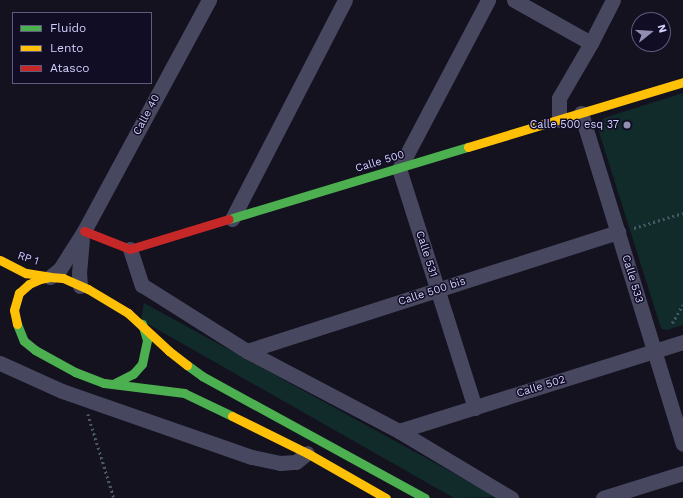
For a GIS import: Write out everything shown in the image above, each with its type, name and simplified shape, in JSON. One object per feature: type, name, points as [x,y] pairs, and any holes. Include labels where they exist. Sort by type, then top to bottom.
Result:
[{"type":"main road","name":"Calle 500","points":[[130,249],[683,82]]},
{"type":"main road","points":[[84,231],[130,249]]},
{"type":"main road","name":"RP 1","points":[[0,260],[26,272],[50,277]]},
{"type":"main road","points":[[24,341],[14,318],[14,310],[19,293],[29,284],[40,279],[50,277],[63,278],[115,304],[142,324],[169,351],[202,376],[425,498]]},
{"type":"main road","points":[[4,313],[24,341],[35,350],[75,372],[104,383],[147,387],[184,393],[307,453],[386,498]]},
{"type":"main road","points":[[113,384],[133,374],[142,364],[147,340],[142,324]]},
{"type":"street","name":"Calle 40","points":[[50,277],[60,269],[84,231],[209,0]]},
{"type":"street","points":[[232,219],[345,0]]},
{"type":"street","points":[[399,169],[488,0]]},
{"type":"street","points":[[514,0],[591,43]]},
{"type":"street","points":[[559,120],[559,98],[591,43],[613,0]]},
{"type":"street","name":"Calle 533","points":[[581,113],[683,444]]},
{"type":"street","name":"Calle 531","points":[[399,169],[475,408]]},
{"type":"street","name":"Calle 40","points":[[80,286],[79,267],[84,231]]},
{"type":"street","name":"Calle 500 bis","points":[[246,351],[618,232]]},
{"type":"street","points":[[130,249],[142,285],[246,351],[399,431],[511,498]]},
{"type":"street","name":"Calle 502","points":[[399,431],[683,342]]},
{"type":"street","points":[[0,363],[84,399],[252,457],[280,463],[296,462],[307,453]]},
{"type":"street","points":[[603,498],[683,473]]},
{"type":"path","points":[[634,228],[683,213]]},
{"type":"path","points":[[672,323],[683,305]]},
{"type":"path","points":[[84,399],[114,498]]},
{"type":"green space","points":[[683,93],[683,325],[667,330],[662,329],[660,325],[598,125],[604,118]]},
{"type":"green space","points":[[144,303],[497,497],[454,498],[141,320]]},
{"type":"traffic: fast","points":[[229,219],[468,147]]},
{"type":"traffic: fast","points":[[17,324],[24,341],[35,350],[75,372],[104,383],[184,393],[232,416]]},
{"type":"traffic: fast","points":[[113,384],[133,374],[142,364],[147,340],[142,324]]},
{"type":"traffic: fast","points":[[187,365],[202,376],[425,498]]},
{"type":"traffic: slow","points":[[468,147],[683,82]]},
{"type":"traffic: slow","points":[[0,260],[26,273],[50,277]]},
{"type":"traffic: slow","points":[[17,324],[14,310],[19,293],[29,284],[40,279],[50,277],[63,278],[88,289],[128,313],[169,351],[187,365]]},
{"type":"traffic: slow","points":[[232,416],[307,453],[386,498]]},
{"type":"traffic: jam","points":[[84,231],[130,249],[229,219]]},
{"type":"place","name":"Calle 500 esq 37","points":[[627,125]]}]
